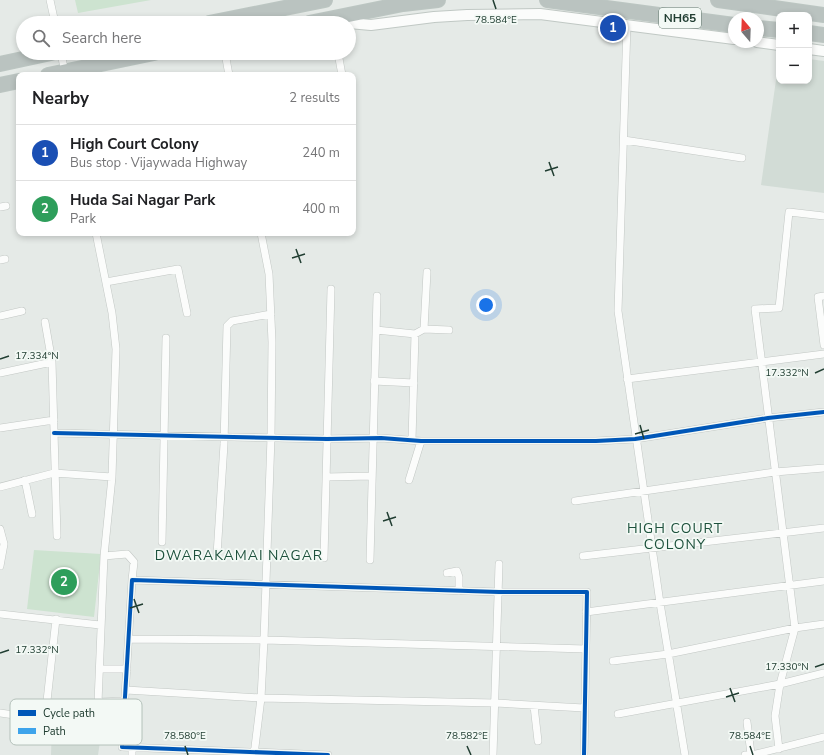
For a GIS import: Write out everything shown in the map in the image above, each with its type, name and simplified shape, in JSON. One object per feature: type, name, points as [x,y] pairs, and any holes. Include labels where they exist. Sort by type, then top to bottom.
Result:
[{"type":"highway","points":[[244,16],[325,0]]},
{"type":"highway","points":[[353,16],[403,4],[438,0]]},
{"type":"highway","name":"NH65","points":[[547,0],[728,24]]},
{"type":"highway","name":"NH65","points":[[718,0],[824,14]]},
{"type":"highway","points":[[764,29],[776,30]]},
{"type":"highway","points":[[812,33],[824,35]]},
{"type":"highway","points":[[0,64],[19,60]]},
{"type":"highway","points":[[69,72],[123,60]]},
{"type":"highway","points":[[0,85],[16,82]]},
{"type":"street","points":[[50,0],[53,16]]},
{"type":"street","points":[[356,24],[371,25],[434,16],[540,14],[728,38]]},
{"type":"street","points":[[627,25],[618,311],[635,439],[685,755]]},
{"type":"street","points":[[764,43],[776,45]]},
{"type":"street","points":[[812,49],[824,51]]},
{"type":"street","points":[[62,60],[65,72]]},
{"type":"street","points":[[226,60],[228,72]]},
{"type":"street","points":[[339,60],[341,72]]},
{"type":"street","points":[[624,140],[742,158]]},
{"type":"street","points":[[779,749],[775,716],[780,684],[795,628],[755,309],[779,308],[789,212],[824,216]]},
{"type":"street","points":[[97,236],[112,313],[116,349],[112,477],[104,556],[98,699]]},
{"type":"street","points":[[254,754],[261,698],[271,437],[271,314],[269,274],[262,236]]},
{"type":"street","points":[[106,282],[178,269],[187,313]]},
{"type":"street","points":[[424,329],[427,272]]},
{"type":"street","points":[[324,558],[330,289]]},
{"type":"street","points":[[370,560],[372,438],[377,296]]},
{"type":"street","points":[[824,296],[818,297],[824,345]]},
{"type":"street","points":[[0,316],[22,311]]},
{"type":"street","points":[[217,554],[224,437],[227,326],[232,321],[271,314]]},
{"type":"street","points":[[45,322],[52,362],[57,536]]},
{"type":"street","points":[[376,330],[415,334],[424,329],[449,330]]},
{"type":"street","points":[[412,440],[415,334]]},
{"type":"street","points":[[162,542],[166,338]]},
{"type":"street","points":[[627,379],[824,354]]},
{"type":"street","points":[[0,373],[52,362]]},
{"type":"street","points":[[374,381],[414,383]]},
{"type":"street","points":[[54,433],[327,439],[372,438],[421,441],[596,441],[635,439],[768,418],[824,412]]},
{"type":"street","points":[[0,428],[54,420]]},
{"type":"street","points":[[409,480],[421,441]]},
{"type":"street","points":[[575,501],[775,472],[824,468]]},
{"type":"street","points":[[0,487],[54,473],[112,477]]},
{"type":"street","points":[[326,477],[372,476]]},
{"type":"street","points":[[25,480],[32,514]]},
{"type":"street","points":[[583,556],[824,528]]},
{"type":"street","points":[[0,529],[4,544],[0,566]]},
{"type":"street","points":[[104,556],[127,554],[134,562],[125,699]]},
{"type":"street","points":[[493,755],[498,647],[499,564]]},
{"type":"street","points":[[447,573],[457,571],[459,577],[459,591]]},
{"type":"street","points":[[132,580],[459,591],[587,592],[584,755]]},
{"type":"street","points":[[586,612],[824,581]]},
{"type":"street","points":[[0,614],[100,625]]},
{"type":"street","points":[[47,699],[56,619]]},
{"type":"street","points":[[613,660],[668,654],[795,628],[824,624]]},
{"type":"street","points":[[129,639],[264,640],[586,649]]},
{"type":"street","points":[[100,669],[127,669]]},
{"type":"street","points":[[618,714],[780,684],[824,673]]},
{"type":"street","points":[[126,690],[261,698],[495,703],[584,708]]},
{"type":"street","points":[[534,706],[538,741]]},
{"type":"street","points":[[0,713],[10,715]]},
{"type":"street","points":[[747,722],[749,755],[824,737]]},
{"type":"street","points":[[122,745],[122,747],[254,754],[328,755]]},
{"type":"street","points":[[132,747],[132,755]]},
{"type":"shaded area","points":[[812,59],[824,61],[824,193],[761,185],[776,80],[776,84],[812,84]]},
{"type":"shaded area","points":[[51,745],[99,745],[98,755],[51,755]]},
{"type":"green space","points":[[75,0],[151,0],[78,13]]},
{"type":"green space","points":[[34,550],[101,554],[94,617],[27,609]]},
{"type":"cycle path","points":[[54,433],[327,439],[381,438],[421,441],[596,441],[635,439],[768,418],[824,412]]},
{"type":"cycle path","points":[[125,699],[132,580],[499,592],[587,592],[584,755]]},
{"type":"cycle path","points":[[122,745],[122,747],[328,755]]},
{"type":"place","name":"High Court Colony","points":[[613,28]]},
{"type":"place","name":"Huda Sai Nagar Park","points":[[64,582]]},
{"type":"district","name":"HIGH COURT COLONY","points":[[675,536]]},
{"type":"district","name":"DWARAKAMAI NAGAR","points":[[239,555]]}]
